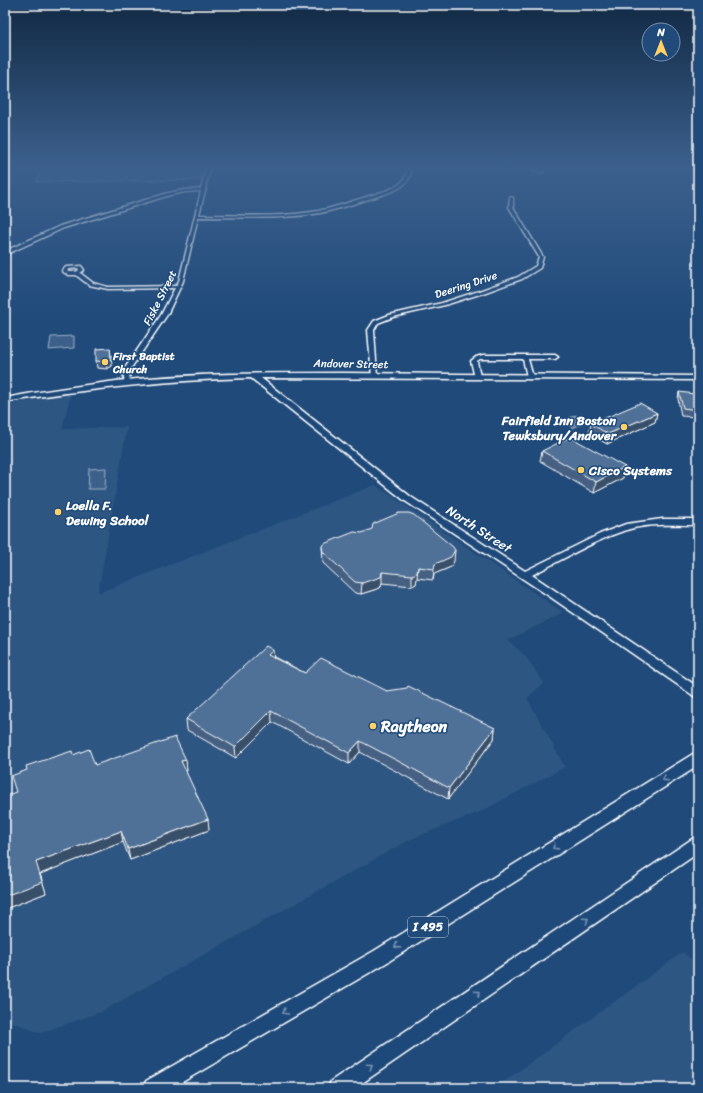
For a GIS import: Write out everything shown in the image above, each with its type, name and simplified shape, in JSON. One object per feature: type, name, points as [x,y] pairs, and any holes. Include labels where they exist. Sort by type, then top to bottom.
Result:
[{"type":"highway","name":"I 495","points":[[153,1088],[380,957],[698,758]]},
{"type":"highway","points":[[338,1088],[698,844]]},
{"type":"main road","name":"Andover Street","points":[[5,400],[47,392],[128,383],[253,376],[698,378]]},
{"type":"main road","name":"North Street","points":[[253,376],[408,500],[524,575],[698,693]]},
{"type":"main road","points":[[524,575],[603,536],[629,526],[662,522],[698,522]]},
{"type":"street","points":[[5,253],[71,224],[84,220]]},
{"type":"street","name":"Fiske Street","points":[[128,383],[126,371],[164,315],[182,281],[197,220]]},
{"type":"street","name":"Deering Drive","points":[[374,376],[371,330],[376,322],[391,316],[443,304],[481,292],[520,278],[538,267],[541,257],[519,220]]},
{"type":"street","points":[[76,273],[91,284],[108,288],[178,287]]},
{"type":"street","points":[[525,357],[530,377]]},
{"type":"street","points":[[477,377],[474,361],[478,358],[555,357]]},
{"type":"shaded area","points":[[74,336],[74,348],[49,350],[51,337]]},
{"type":"shaded area","points":[[71,393],[62,429],[127,427],[98,593],[375,485],[564,613],[508,640],[526,657],[544,683],[527,698],[565,767],[482,811],[411,839],[101,1012],[40,1033],[5,1019],[5,653],[11,629],[5,631],[5,405]]},
{"type":"shaded area","points":[[575,415],[587,421],[573,428],[563,422]]},
{"type":"shaded area","points":[[106,468],[105,489],[88,489],[89,469]]},
{"type":"shaded area","points":[[683,952],[698,966],[698,1088],[495,1088]]},
{"type":"building","points":[[110,348],[111,359],[106,362],[96,361],[96,349]]},
{"type":"building","points":[[679,392],[695,394],[697,410],[683,408]]},
{"type":"building","points":[[640,403],[657,413],[608,434],[591,424]]},
{"type":"building","points":[[570,437],[625,467],[596,482],[542,451]]},
{"type":"building","points":[[399,513],[409,513],[414,515],[453,547],[455,550],[451,557],[435,564],[434,569],[418,567],[417,573],[412,575],[382,572],[381,577],[362,583],[355,582],[323,552],[322,546],[326,543],[354,532],[362,533],[372,529],[373,524]]},
{"type":"building","name":"Raytheon","points":[[266,646],[273,650],[268,655],[305,673],[321,658],[387,691],[407,688],[408,686],[495,728],[449,788],[360,741],[349,753],[271,711],[235,747],[186,719]]},
{"type":"building","points":[[175,737],[186,760],[181,761],[208,819],[128,849],[121,831],[36,862],[42,882],[5,896],[5,796],[16,792],[11,776],[27,770],[26,766],[72,751],[73,755],[89,749],[95,765]]},
{"type":"place","name":"First Baptist Church","points":[[105,362]]},
{"type":"place","name":"Fairfield Inn Boston Tewksbury/Andover","points":[[624,427]]},
{"type":"place","name":"Cisco Systems","points":[[581,470]]},
{"type":"place","name":"Loella F. Dewing School","points":[[58,512]]},
{"type":"place","name":"Raytheon","points":[[373,726]]}]
